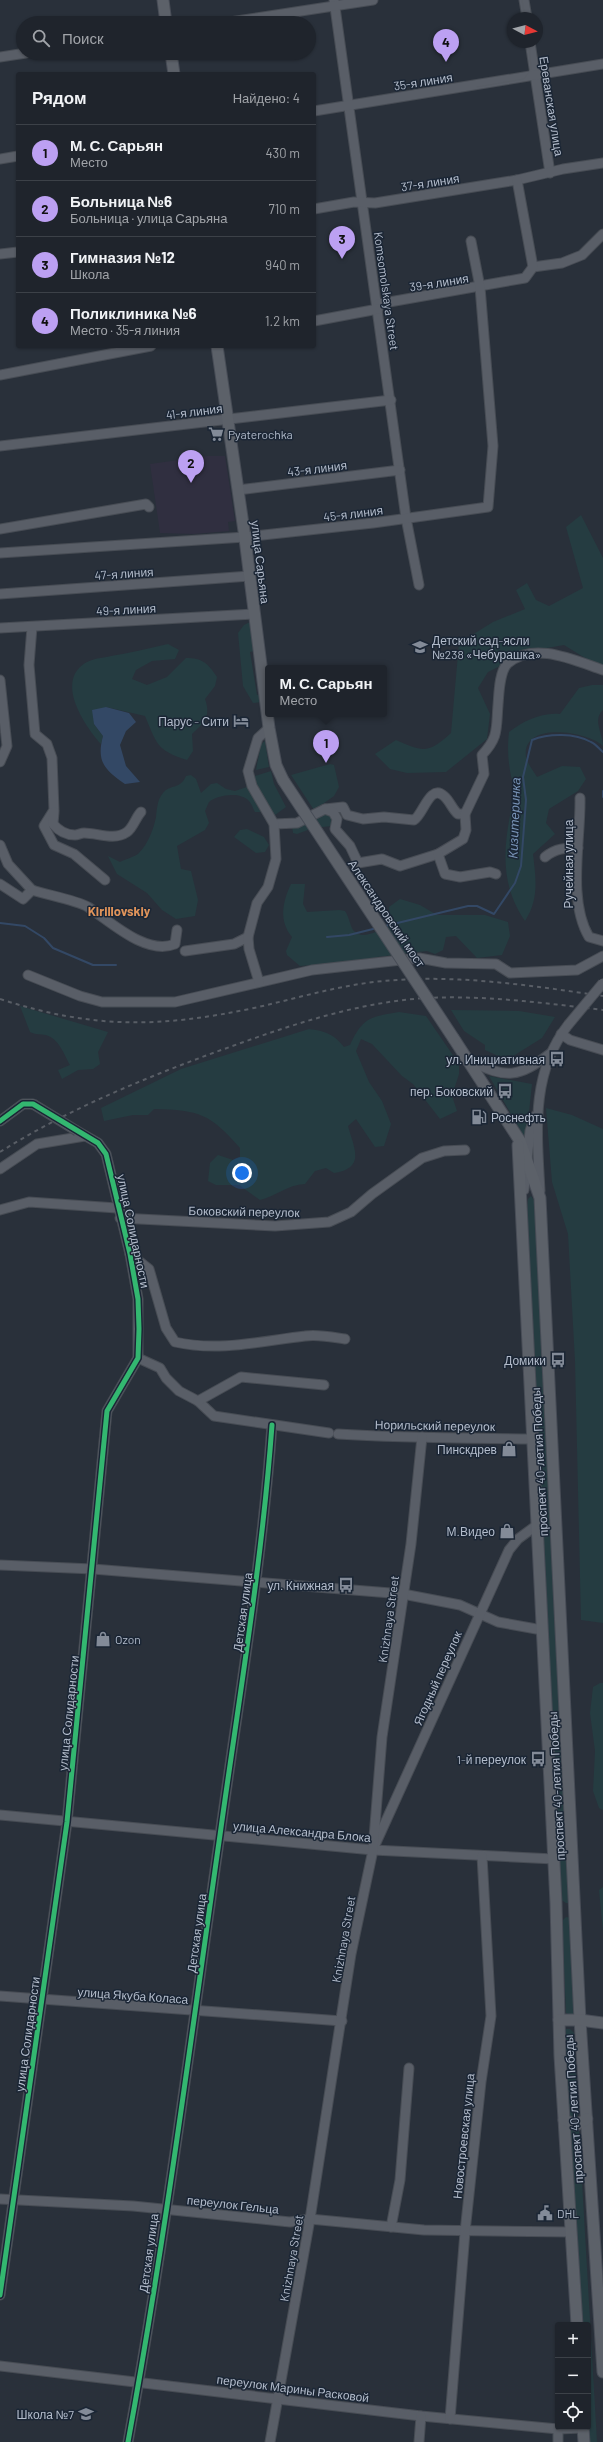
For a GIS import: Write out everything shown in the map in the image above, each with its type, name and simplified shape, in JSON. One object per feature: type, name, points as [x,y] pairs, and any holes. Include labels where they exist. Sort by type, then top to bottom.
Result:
[{"type":"main road","points":[[163,0],[165,16]]},
{"type":"main road","points":[[172,60],[174,72]]},
{"type":"main road","name":"улица Сарьяна","points":[[216,348],[245,537],[265,698]]},
{"type":"main road","name":"улица Сарьяна","points":[[268,717],[276,765],[283,780]]},
{"type":"main road","name":"Александровский мост","points":[[283,780],[470,1061],[516,1135]]},
{"type":"main road","name":"проспект 40-летия Победы","points":[[516,1135],[527,1158],[540,1198],[580,2020],[603,2372]]},
{"type":"main road","name":"проспект 40-летия Победы","points":[[516,1135],[520,1166],[532,1438],[557,1919],[559,2020],[564,2120],[577,2322]]},
{"type":"main road","points":[[556,1903],[564,1908],[569,1908],[575,1902]]},
{"type":"main road","points":[[557,1919],[559,1915],[566,1912],[572,1914],[576,1919]]},
{"type":"main road","points":[[559,2020],[580,2020],[603,2023]]},
{"type":"main road","points":[[564,2120],[576,2125],[587,2119]]},
{"type":"main road","points":[[583,2430],[584,2442]]},
{"type":"street","points":[[262,16],[334,3],[373,0]]},
{"type":"street","points":[[524,0],[525,12]]},
{"type":"street","name":"Komsomolskaya Street","points":[[334,3],[378,307],[406,518],[419,585]]},
{"type":"street","name":"Ереванская улица","points":[[531,48],[550,173]]},
{"type":"street","points":[[0,57],[16,55]]},
{"type":"street","name":"35-я линия","points":[[316,111],[603,64]]},
{"type":"street","points":[[0,159],[16,156]]},
{"type":"street","name":"37-я линия","points":[[316,209],[362,202],[375,203],[517,180],[603,163]]},
{"type":"street","points":[[517,180],[533,267],[562,263],[582,255],[603,234]]},
{"type":"street","name":"39-я линия","points":[[472,241],[480,288]]},
{"type":"street","points":[[0,254],[16,252]]},
{"type":"street","name":"39-я линия","points":[[316,321],[525,278],[533,267]]},
{"type":"street","name":"45-я линия","points":[[0,553],[245,537],[488,507],[493,446],[480,288]]},
{"type":"street","points":[[0,375],[141,348]]},
{"type":"street","name":"41-я линия","points":[[0,446],[391,400]]},
{"type":"street","name":"43-я линия","points":[[238,490],[400,470]]},
{"type":"street","points":[[0,529],[146,504],[150,507]]},
{"type":"street","name":"47-я линия","points":[[0,594],[250,576]]},
{"type":"street","name":"49-я линия","points":[[0,628],[254,614]]},
{"type":"street","points":[[32,626],[29,665],[34,734],[47,744],[52,758],[54,810],[53,824],[58,830],[75,835],[83,833],[120,836],[128,831],[135,818],[141,812]]},
{"type":"street","points":[[325,809],[333,812],[337,819],[335,830],[350,846],[358,863],[373,859],[382,859],[400,866],[438,854],[463,839],[466,830],[465,814],[484,774],[482,755],[496,736],[501,681],[506,665],[520,657],[538,653],[571,659],[603,670]]},
{"type":"street","points":[[0,680],[7,746],[1,761]]},
{"type":"street","points":[[259,982],[249,949],[248,937],[257,903],[268,887],[275,864],[274,824],[252,786],[248,771],[258,738],[269,728]]},
{"type":"street","points":[[274,824],[297,823],[325,809],[343,807],[346,815],[363,819],[384,817],[414,820],[418,818],[431,795],[436,793],[443,795],[458,814],[465,814]]},
{"type":"street","name":"Ручейная улица","points":[[580,798],[578,902],[582,926],[589,937],[603,941]]},
{"type":"street","points":[[54,810],[44,826],[54,845],[74,854],[105,880]]},
{"type":"street","points":[[0,845],[8,864],[32,890],[88,907],[116,929],[157,946],[175,944],[177,930]]},
{"type":"street","points":[[545,857],[552,851],[563,848],[578,848]]},
{"type":"street","points":[[438,854],[445,874],[460,877],[490,872],[496,874]]},
{"type":"street","points":[[0,884],[24,899],[32,890]]},
{"type":"street","points":[[186,951],[234,944],[248,937]]},
{"type":"street","points":[[28,975],[102,1002],[175,1002],[312,970],[419,958],[446,963],[496,964],[510,973],[563,972],[589,965],[603,956]]},
{"type":"street","name":"проспект 40-летия Победы","points":[[522,1209],[530,1131],[538,1106],[544,1072],[562,1034],[603,982]]},
{"type":"street","points":[[562,1034],[570,1040],[603,1050]]},
{"type":"street","points":[[470,1061],[489,1070],[512,1073],[527,1070],[552,1053]]},
{"type":"street","points":[[0,1121],[23,1104],[33,1104],[81,1133]]},
{"type":"street","name":"проспект 40-летия Победы","points":[[538,1106],[540,1198]]},
{"type":"street","points":[[0,1169],[37,1144],[81,1133]]},
{"type":"street","name":"улица Солидарности","points":[[0,2295],[15,2200],[67,1822],[107,1411],[138,1358],[138,1299],[130,1254],[117,1208],[111,1168],[106,1154],[98,1143],[81,1133]]},
{"type":"street","name":"Боковский переулок","points":[[120,1218],[275,1226],[329,1222],[351,1212],[372,1194],[422,1158],[444,1151],[465,1150]]},
{"type":"street","points":[[522,1209],[529,1193],[537,1194],[540,1198]]},
{"type":"street","points":[[0,1210],[29,1202],[117,1208]]},
{"type":"street","points":[[130,1254],[149,1268],[166,1328],[175,1342],[188,1345],[250,1345],[307,1335],[345,1338]]},
{"type":"street","name":"Норильский переулок","points":[[138,1358],[160,1368],[166,1378],[179,1391],[198,1401],[214,1416],[333,1433],[422,1437],[532,1438]]},
{"type":"street","points":[[198,1401],[241,1377],[324,1385]]},
{"type":"street","name":"Детская улица","points":[[128,2442],[139,2382],[195,2009],[256,1582],[268,1485],[272,1425]]},
{"type":"street","name":"Knizhnaya Street","points":[[270,2442],[310,2219],[342,2021],[351,1954],[373,1850],[382,1738],[417,1495],[422,1437]]},
{"type":"street","name":"Ягодный переулок","points":[[373,1850],[479,1613],[509,1550],[518,1539],[537,1525]]},
{"type":"street","points":[[0,1565],[92,1569],[403,1594],[440,1600],[479,1613],[498,1622],[542,1630]]},
{"type":"street","name":"улица Александра Блока","points":[[0,1815],[373,1850],[554,1859]]},
{"type":"street","name":"Новостроевская улица","points":[[450,2419],[465,2232],[481,2082],[491,2016],[482,1856]]},
{"type":"street","name":"улица Якуба Коласа","points":[[0,1996],[195,2009],[342,2021]]},
{"type":"street","points":[[391,2228],[400,2180],[409,2068]]},
{"type":"street","name":"переулок Гельца","points":[[0,2199],[165,2209],[290,2222],[310,2219],[391,2228],[465,2232],[571,2232]]},
{"type":"street","name":"переулок Марины Расковой","points":[[0,2366],[421,2416],[555,2429]]},
{"type":"street","points":[[419,2442],[421,2416]]},
{"type":"street","points":[[558,2430],[558,2442]]},
{"type":"shaded area","points":[[207,456],[225,456],[235,521],[228,522],[229,531],[193,534],[160,533],[150,464]]},
{"type":"green space","points":[[581,515],[603,558],[603,669],[564,645],[530,651],[488,672],[478,688],[490,714],[487,739],[446,772],[407,773],[390,769],[375,754],[396,740],[419,749],[425,749],[436,745],[451,733],[459,643],[493,622],[525,609],[516,590],[527,583],[536,600],[549,606],[583,588],[566,527]]},
{"type":"green space","points":[[250,622],[254,651],[250,652],[257,695],[260,694],[261,702],[253,703],[243,686],[238,633],[244,625]]},
{"type":"green space","points":[[168,644],[179,650],[175,659],[152,661],[136,670],[132,679],[147,685],[167,677],[186,658],[204,662],[211,668],[217,677],[215,686],[205,699],[207,705],[206,718],[192,734],[193,751],[187,760],[169,753],[159,745],[155,740],[145,716],[106,707],[94,724],[103,736],[101,744],[87,726],[75,703],[72,691],[73,680],[77,670],[87,662],[93,660]]},
{"type":"green space","points":[[592,685],[603,685],[603,710],[598,718],[598,722],[603,746],[584,736],[557,732],[544,734],[534,738],[527,746],[526,757],[529,765],[537,777],[562,766],[580,767],[586,779],[578,791],[549,809],[546,823],[555,834],[533,854],[535,889],[533,905],[525,921],[511,894],[506,865],[509,821],[512,806],[518,801],[509,767],[509,732],[520,724],[533,718],[546,714],[560,714],[579,688]]},
{"type":"green space","points":[[265,741],[269,767],[256,770],[261,744]]},
{"type":"green space","points":[[330,764],[334,765],[339,787],[334,796],[314,810],[291,775]]},
{"type":"green space","points":[[271,771],[274,784],[286,807],[275,815],[261,797],[255,782],[255,776]]},
{"type":"green space","points":[[191,775],[196,779],[201,793],[211,784],[217,783],[226,789],[235,791],[247,787],[261,812],[255,812],[249,801],[240,796],[229,795],[217,797],[209,802],[205,811],[209,823],[205,830],[177,846],[181,869],[191,871],[198,900],[195,916],[176,919],[162,910],[147,893],[117,874],[108,856],[120,862],[139,853],[148,841],[152,831],[161,796],[166,790],[181,783],[186,776]]},
{"type":"green space","points":[[324,813],[329,814],[333,819],[332,826],[313,828],[297,834],[293,833],[292,826]]},
{"type":"green space","points":[[247,829],[264,837],[269,845],[265,852],[256,853],[234,837],[240,830]]},
{"type":"green space","points":[[291,884],[305,884],[303,904],[307,912],[345,911],[353,930],[360,935],[374,933],[387,927],[390,920],[389,907],[400,899],[420,905],[437,915],[485,915],[508,922],[510,936],[502,955],[477,958],[456,936],[446,937],[443,950],[435,954],[427,951],[377,957],[364,961],[300,966],[287,955],[286,951],[292,937],[285,925],[283,912]]},
{"type":"green space","points":[[20,1006],[108,1032],[98,1052],[100,1064],[93,1069],[78,1070],[62,1079],[58,1070],[70,1065],[58,1043],[46,1035],[30,1032]]},
{"type":"green space","points":[[451,1010],[519,1011],[555,1017],[542,1038],[507,1060],[485,1050],[485,1045],[464,1031]]},
{"type":"green space","points":[[399,1012],[426,1016],[459,1064],[459,1074],[452,1096],[457,1111],[440,1119],[413,1084],[402,1076],[372,1044],[361,1039],[356,1051],[369,1082],[382,1101],[391,1124],[384,1146],[375,1147],[356,1119],[348,1126],[355,1149],[355,1156],[351,1167],[344,1170],[334,1173],[326,1168],[315,1171],[305,1184],[287,1188],[260,1200],[239,1185],[216,1185],[208,1181],[210,1163],[218,1155],[233,1160],[240,1157],[240,1148],[212,1121],[203,1116],[183,1111],[154,1109],[148,1115],[133,1115],[104,1121],[101,1108],[181,1069],[309,1029],[333,1036],[344,1047],[350,1045],[359,1029],[368,1020],[381,1015]]},
{"type":"green space","points":[[489,1076],[532,1084],[526,1140]]},
{"type":"green space","points":[[546,1108],[572,1115],[603,1129],[603,1623],[581,1620],[575,1361],[568,1234],[552,1182]]},
{"type":"green space","points":[[531,1196],[536,1203],[570,1903],[566,1903],[560,1899],[525,1236],[528,1199]]},
{"type":"green space","points":[[603,1683],[603,1810],[599,1808],[593,1791],[595,1751],[590,1713],[593,1687]]},
{"type":"green space","points":[[603,1887],[603,1931],[599,1890]]},
{"type":"green space","points":[[566,1917],[571,1918],[577,2013],[574,2016],[566,2013],[562,1921]]},
{"type":"green space","points":[[566,2029],[570,2029],[574,2033],[578,2115],[575,2119],[570,2119],[562,2032]]},
{"type":"green space","points":[[579,2129],[590,2322],[579,2322],[567,2130]]},
{"type":"green space","points":[[591,2338],[597,2442],[586,2442],[588,2430],[591,2430]]},
{"type":"water","points":[[106,707],[129,713],[136,722],[126,731],[120,745],[126,766],[140,782],[125,784],[107,770],[104,764],[101,752],[103,736],[94,724],[92,710]]},
{"type":"waterway","name":"Кизитеринка","points":[[385,926],[468,906],[477,906],[494,914],[515,883],[521,866],[526,800],[523,777],[532,740],[554,735],[577,737],[593,743],[603,752]]},
{"type":"waterway","name":"Кизитеринка","points":[[603,791],[603,797]]},
{"type":"waterway","name":"Кизитеринка","points":[[0,923],[25,926],[44,938],[53,948],[93,965],[116,965]]},
{"type":"waterway","name":"Кизитеринка","points":[[327,937],[349,935],[377,928]]},
{"type":"tram line","points":[[522,0],[524,12]]},
{"type":"tram line","points":[[477,87],[524,79],[531,69],[529,48]]},
{"type":"railway","points":[[0,999],[34,1009],[66,1016],[96,1020],[156,1022],[220,1015],[344,987],[374,982],[403,980],[432,979],[517,984],[603,996]]},
{"type":"railway","points":[[0,1152],[78,1109],[131,1085],[213,1053],[291,1026],[344,1011],[398,1001],[447,997],[514,1000],[603,1010]]},
{"type":"cycle path","points":[[0,1121],[23,1104],[33,1104],[98,1143],[106,1154],[130,1254],[138,1299],[139,1329],[138,1358],[107,1411],[67,1822],[0,2295]]},
{"type":"cycle path","points":[[128,2442],[154,2291],[188,2063],[256,1579],[268,1477],[272,1425]]},
{"type":"place","name":"Поликлиника №6","points":[[446,62]]},
{"type":"place","name":"Гимназия №12","points":[[342,259]]},
{"type":"place","name":"Pyaterochka","points":[[216,434]]},
{"type":"place","name":"Больница №6","points":[[191,483]]},
{"type":"place","name":"Детский сад-ясли №238 «Чебурашка»","points":[[420,647]]},
{"type":"place","name":"Парус - Сити","points":[[241,721]]},
{"type":"place","name":"М. С. Сарьян","points":[[326,763]]},
{"type":"place","name":"ул. Инициативная","points":[[557,1059]]},
{"type":"place","name":"пер. Боковский","points":[[505,1091]]},
{"type":"place","name":"Роснефть","points":[[479,1117]]},
{"type":"place","name":"Домики","points":[[558,1360]]},
{"type":"place","name":"Пинскдрев","points":[[509,1449]]},
{"type":"place","name":"М.Видео","points":[[507,1531]]},
{"type":"place","name":"ул. Книжная","points":[[346,1585]]},
{"type":"place","name":"Ozon","points":[[103,1639]]},
{"type":"place","name":"1-й переулок","points":[[538,1759]]},
{"type":"place","name":"DHL","points":[[545,2213]]},
{"type":"place","name":"Школа №7","points":[[86,2414]]},
{"type":"district","name":"Kirillovskiy","points":[[119,911]]}]
